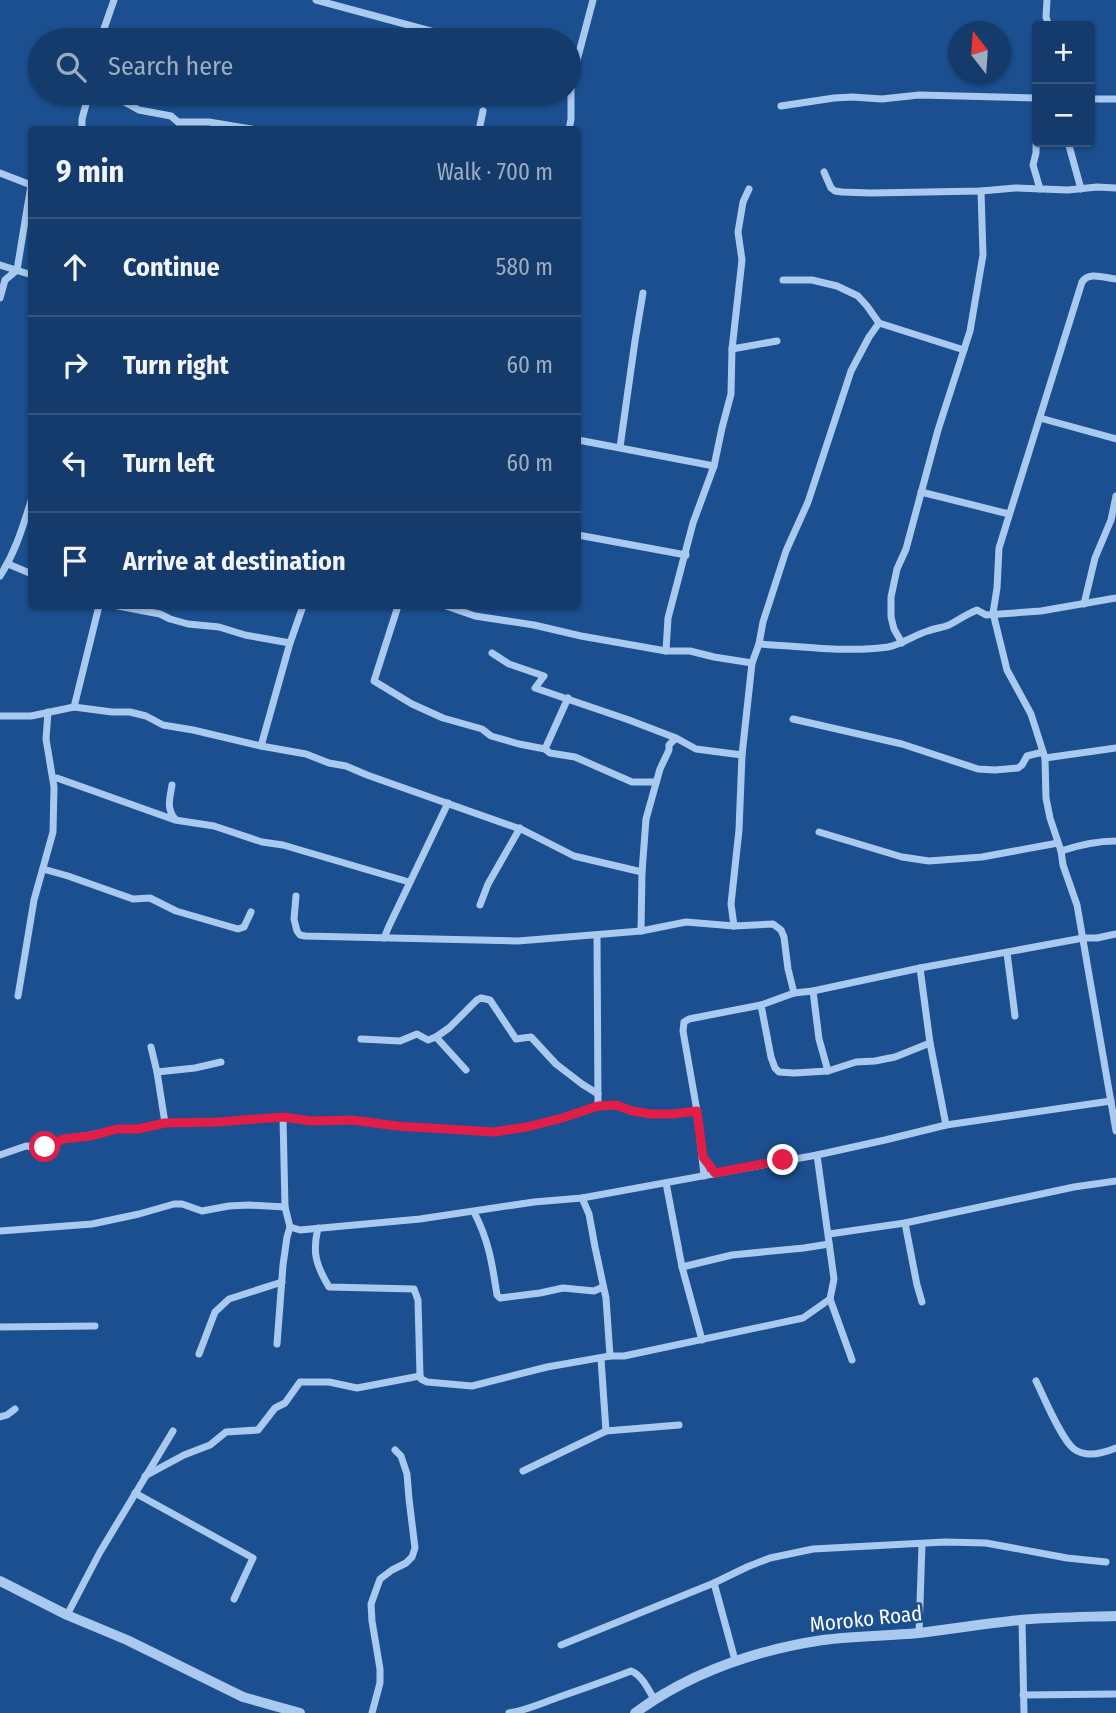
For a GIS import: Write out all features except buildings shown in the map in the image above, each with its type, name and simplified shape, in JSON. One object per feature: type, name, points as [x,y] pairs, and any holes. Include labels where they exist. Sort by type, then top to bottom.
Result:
[{"type":"street","points":[[104,28],[114,0]]},
{"type":"street","points":[[316,0],[338,3],[423,28]]},
{"type":"street","points":[[581,43],[593,0]]},
{"type":"street","points":[[1047,0],[1047,21]]},
{"type":"street","points":[[781,106],[852,97],[1032,97]]},
{"type":"street","points":[[1095,99],[1116,99]]},
{"type":"street","points":[[82,126],[86,105]]},
{"type":"street","points":[[130,105],[139,110],[171,116],[177,126],[209,122],[233,126]]},
{"type":"street","points":[[570,126],[571,105]]},
{"type":"street","points":[[480,126],[483,111]]},
{"type":"street","points":[[1036,147],[1034,165],[1040,189]]},
{"type":"street","points":[[1069,147],[1081,189]]},
{"type":"street","points":[[824,172],[831,188],[842,192],[1116,188]]},
{"type":"street","points":[[0,173],[28,184]]},
{"type":"street","points":[[666,651],[668,618],[693,523],[714,466],[731,394],[742,260],[738,232],[743,202],[749,189]]},
{"type":"street","points":[[902,643],[891,617],[891,597],[897,569],[906,549],[970,331],[983,255],[981,191]]},
{"type":"street","points":[[0,298],[5,280],[18,270],[28,205]]},
{"type":"street","points":[[0,265],[28,274]]},
{"type":"street","points":[[1116,279],[1089,276],[1082,282],[999,548],[993,613],[1007,670],[1031,714],[1044,755],[1046,798],[1063,865],[1077,905],[1116,1131]]},
{"type":"street","points":[[783,280],[813,280],[837,286],[858,296],[879,323],[964,350]]},
{"type":"street","points":[[620,447],[643,293]]},
{"type":"street","points":[[734,926],[732,904],[742,755],[752,663],[786,551],[808,502],[851,371],[879,323]]},
{"type":"street","points":[[733,349],[777,341]]},
{"type":"street","points":[[1040,418],[1116,439]]},
{"type":"street","points":[[581,440],[714,466]]},
{"type":"street","points":[[921,492],[1009,514]]},
{"type":"street","points":[[1084,604],[1095,558],[1113,521],[1116,496]]},
{"type":"street","points":[[0,576],[19,539],[28,511]]},
{"type":"street","points":[[581,536],[686,555]]},
{"type":"street","points":[[8,564],[28,572]]},
{"type":"street","points":[[759,644],[826,650],[873,650],[902,643],[947,626],[977,610],[986,615],[1041,611],[1116,598]]},
{"type":"street","points":[[74,707],[98,609]]},
{"type":"street","points":[[134,609],[160,614],[188,624],[219,627],[290,643]]},
{"type":"street","points":[[261,746],[302,609]]},
{"type":"street","points":[[397,609],[374,681],[412,704],[443,718],[482,729],[491,736],[545,749],[550,753],[575,757],[632,782],[656,782]]},
{"type":"street","points":[[455,609],[475,616],[581,636],[666,651],[690,651],[752,663]]},
{"type":"street","points":[[492,653],[509,664],[544,676],[535,688],[676,738],[696,749],[742,755]]},
{"type":"street","points":[[545,749],[568,698]]},
{"type":"street","points":[[0,716],[31,716],[74,707],[130,712],[146,716],[163,725],[306,754],[520,828],[574,856],[642,872]]},
{"type":"street","points":[[18,996],[34,900],[53,832],[54,787],[46,739],[48,712]]},
{"type":"street","points":[[793,719],[902,744],[978,769],[1018,768],[1027,756],[1116,748]]},
{"type":"street","points":[[640,931],[646,819],[660,769],[669,745],[676,738]]},
{"type":"street","points":[[57,778],[175,820],[214,826],[409,883]]},
{"type":"street","points":[[172,785],[168,808],[175,820]]},
{"type":"street","points":[[384,939],[448,803]]},
{"type":"street","points":[[480,905],[488,884],[520,828]]},
{"type":"street","points":[[819,832],[902,857],[929,861],[1116,841]]},
{"type":"street","points":[[43,869],[133,899],[150,898],[176,911],[238,929],[243,927],[251,912]]},
{"type":"street","points":[[296,896],[294,919],[300,935],[518,941],[640,931],[686,922],[734,926],[774,924],[784,937],[794,993]]},
{"type":"street","points":[[704,1176],[697,1111],[683,1031],[684,1022],[689,1019],[761,1005],[794,993],[1116,934]]},
{"type":"street","points":[[597,935],[598,1106]]},
{"type":"street","points":[[1007,953],[1015,1016]]},
{"type":"street","points":[[920,968],[930,1043],[946,1125]]},
{"type":"street","points":[[813,991],[819,1039],[828,1071]]},
{"type":"street","points":[[360,1039],[400,1041],[417,1034],[428,1040],[436,1037],[477,1000],[486,998],[496,1008],[516,1039],[531,1037],[556,1064],[598,1094]]},
{"type":"street","points":[[761,1005],[776,1070],[794,1073],[828,1071],[856,1062],[895,1057],[930,1043]]},
{"type":"street","points":[[436,1037],[466,1070]]},
{"type":"street","points":[[151,1046],[165,1123]]},
{"type":"street","points":[[157,1072],[221,1062]]},
{"type":"street","points":[[290,1227],[300,1230],[420,1219],[534,1202],[582,1198],[817,1155],[946,1125],[1111,1101]]},
{"type":"street","points":[[0,1154],[26,1146],[45,1147],[78,1136],[165,1123],[283,1117],[494,1132],[527,1127],[598,1106],[616,1105],[651,1114],[697,1111]]},
{"type":"street","points":[[277,1344],[290,1227],[285,1207],[283,1117]]},
{"type":"street","points":[[817,1155],[834,1279],[830,1300],[852,1360]]},
{"type":"street","points":[[703,1157],[715,1173]]},
{"type":"street","points":[[829,1234],[905,1223],[1074,1187],[1116,1181]]},
{"type":"street","points":[[666,1183],[682,1267],[702,1340]]},
{"type":"street","points":[[582,1198],[589,1214],[607,1298],[610,1356]]},
{"type":"street","points":[[0,1231],[92,1224],[182,1204],[202,1211],[248,1205],[285,1207]]},
{"type":"street","points":[[474,1212],[491,1252],[497,1295],[500,1298],[563,1287],[594,1291],[603,1287]]},
{"type":"street","points":[[905,1223],[922,1302]]},
{"type":"street","points":[[318,1228],[314,1253],[320,1272],[329,1287],[414,1289],[418,1300],[420,1376],[427,1382],[472,1386],[547,1367],[624,1356],[803,1318],[830,1300]]},
{"type":"street","points":[[682,1267],[732,1255],[829,1244]]},
{"type":"street","points":[[199,1354],[215,1312],[229,1298],[282,1282]]},
{"type":"street","points":[[0,1327],[95,1326]]},
{"type":"street","points":[[601,1359],[606,1431]]},
{"type":"street","points":[[145,1476],[184,1455],[210,1446],[226,1432],[258,1430],[300,1382],[329,1382],[357,1388],[420,1376]]},
{"type":"street","points":[[1036,1381],[1057,1424],[1074,1450],[1090,1454],[1116,1448]]},
{"type":"street","points":[[0,1417],[15,1409]]},
{"type":"street","points":[[523,1471],[606,1431],[678,1425]]},
{"type":"street","points":[[66,1615],[100,1552],[173,1431]]},
{"type":"street","points":[[372,1713],[380,1683],[380,1669],[371,1604],[380,1579],[406,1563],[415,1548],[407,1474],[401,1456],[395,1450]]},
{"type":"street","points":[[135,1493],[253,1558],[234,1598]]},
{"type":"street","points":[[561,1645],[770,1558],[813,1549],[945,1542],[986,1543],[1106,1563]]},
{"type":"street","points":[[919,1633],[922,1544]]},
{"type":"street","points":[[0,1581],[66,1615],[127,1640],[243,1696],[300,1713]]},
{"type":"street","points":[[714,1583],[735,1660]]},
{"type":"street","name":"Moroko Road","points":[[635,1713],[654,1699],[735,1660],[823,1640],[919,1633],[1022,1620],[1116,1616]]},
{"type":"street","points":[[1022,1620],[1024,1713]]},
{"type":"street","points":[[509,1713],[528,1710],[631,1671],[641,1678],[654,1699]]},
{"type":"street","points":[[1023,1695],[1116,1694]]},
{"type":"route","points":[[45,1147],[63,1139],[91,1136],[117,1129],[138,1129],[165,1123],[283,1117],[494,1132],[527,1127],[598,1106],[616,1105],[651,1114],[697,1111],[703,1157],[715,1173],[783,1160]]}]
